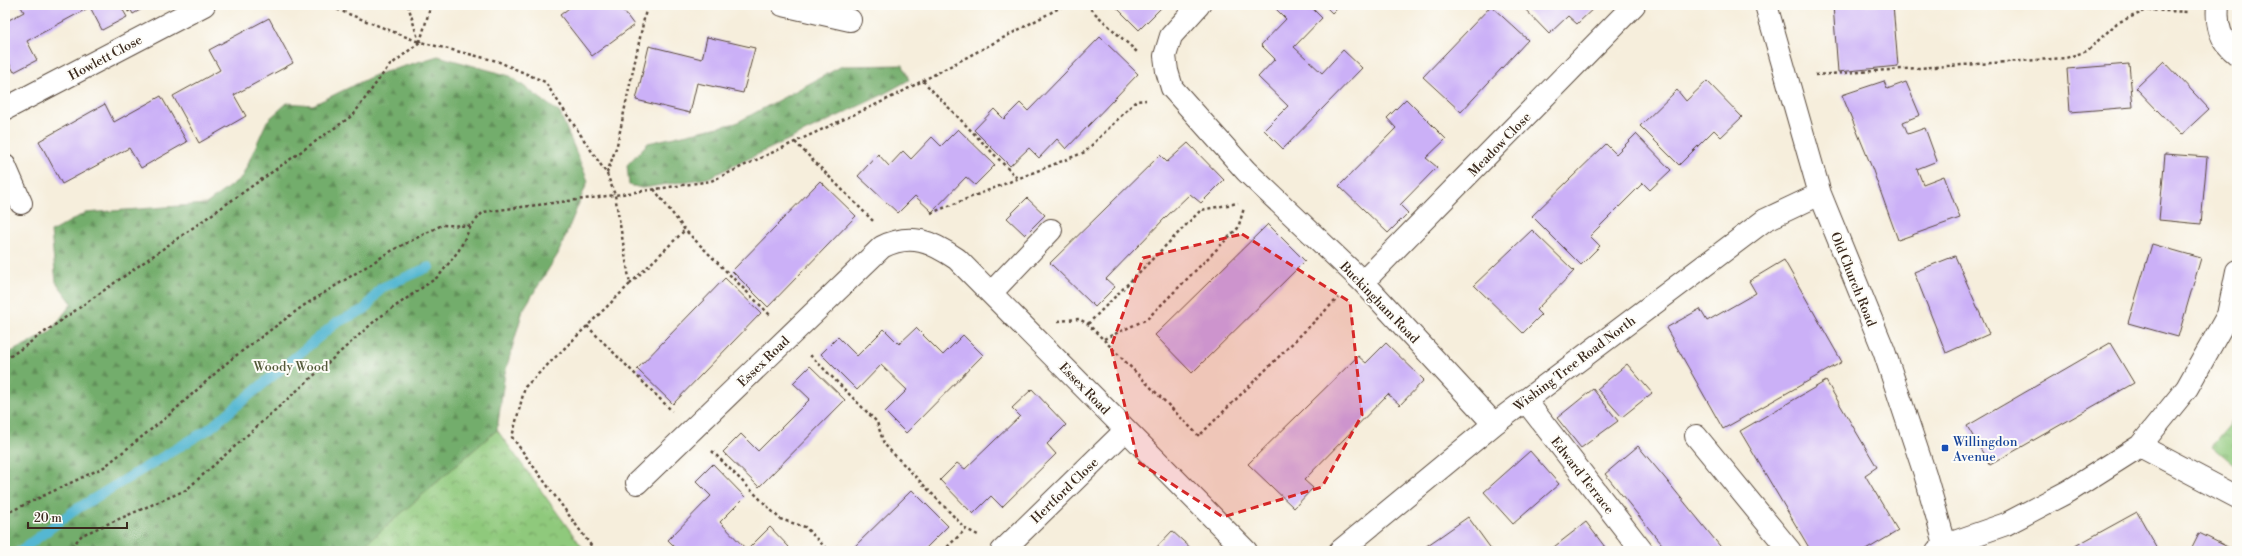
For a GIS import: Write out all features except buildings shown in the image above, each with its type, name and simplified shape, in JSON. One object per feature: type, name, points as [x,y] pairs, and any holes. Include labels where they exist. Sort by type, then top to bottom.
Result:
[{"type":"street","name":"Howlett Close","points":[[5,109],[204,5]]},
{"type":"street","points":[[783,5],[850,20]]},
{"type":"street","name":"Buckingham Road","points":[[1199,5],[1171,36],[1165,56],[1167,71],[1172,88],[1246,171],[1361,280],[1494,424]]},
{"type":"street","name":"Meadow Close","points":[[1361,280],[1634,5]]},
{"type":"street","name":"Old Church Road","points":[[1766,5],[1820,194],[1884,351],[1925,474],[1943,549]]},
{"type":"street","points":[[2218,9],[2221,35],[2230,49],[2237,54]]},
{"type":"street","points":[[5,166],[21,203]]},
{"type":"street","name":"Wishing Tree Road North","points":[[1340,551],[1524,400],[1764,220],[1820,194]]},
{"type":"street","points":[[991,293],[1051,230]]},
{"type":"street","name":"Essex Road","points":[[637,483],[882,246],[893,241],[915,239],[934,244],[957,259],[1246,551]]},
{"type":"street","points":[[1943,549],[2006,524],[2069,491],[2140,446],[2187,388],[2232,320],[2237,271]]},
{"type":"street","name":"Edward Terrace","points":[[1524,400],[1642,551]]},
{"type":"street","name":"Hertford Close","points":[[1004,550],[1126,430]]},
{"type":"street","points":[[1696,436],[1790,551]]},
{"type":"street","points":[[2140,446],[2237,497]]},
{"type":"path","points":[[326,5],[420,42],[497,61],[546,82],[607,174],[615,195],[630,284]]},
{"type":"path","points":[[408,5],[420,42]]},
{"type":"path","points":[[5,360],[353,115],[388,67],[420,42],[431,5]]},
{"type":"path","points":[[607,174],[617,145],[647,5]]},
{"type":"path","points":[[68,551],[82,535],[186,490],[377,318],[439,276],[459,250],[471,226],[483,212],[711,181],[923,81],[1065,5]]},
{"type":"path","points":[[1086,5],[1144,59],[1165,56]]},
{"type":"path","points":[[1786,78],[2066,58],[2087,51],[2117,23],[2147,10],[2218,9]]},
{"type":"path","points":[[923,81],[1018,178]]},
{"type":"path","points":[[915,239],[919,218],[1085,152],[1136,101],[1181,98]]},
{"type":"path","points":[[795,142],[893,241]]},
{"type":"path","points":[[654,189],[685,230],[877,422],[884,444],[966,528],[1004,550]]},
{"type":"path","points":[[1088,324],[1201,210],[1246,201],[1238,228],[1147,319],[1104,339]]},
{"type":"path","points":[[5,514],[104,467],[168,416],[230,360],[303,306],[393,250],[442,225],[471,226]]},
{"type":"path","points":[[595,551],[512,437],[525,387],[685,230]]},
{"type":"path","points":[[1022,323],[1079,319],[1088,324],[1199,436],[1361,280]]},
{"type":"path","points":[[943,551],[966,528]]},
{"type":"highlighted area","points":[[1242,234],[1350,302],[1362,415],[1322,487],[1223,517],[1138,462],[1111,347],[1143,258]]},
{"type":"green space","name":"Woody Wood","points":[[438,56],[510,76],[560,113],[588,181],[558,254],[523,310],[505,373],[497,430],[358,551],[5,551],[5,355],[50,332],[72,303],[56,282],[51,232],[85,213],[206,204],[242,177],[267,121],[287,103],[313,105],[375,75]]},
{"type":"green space","points":[[903,65],[909,80],[882,95],[708,178],[642,188],[629,185],[627,165],[648,143],[736,123],[842,66]]},
{"type":"green space","points":[[2237,416],[2237,467],[2212,446]]},
{"type":"green space","points":[[497,430],[585,551],[358,551]]},
{"type":"waterway","points":[[20,551],[75,510],[209,429],[336,323],[365,309],[381,288],[429,267]]},
{"type":"place","name":"Willingdon Avenue","points":[[1945,448]]}]
